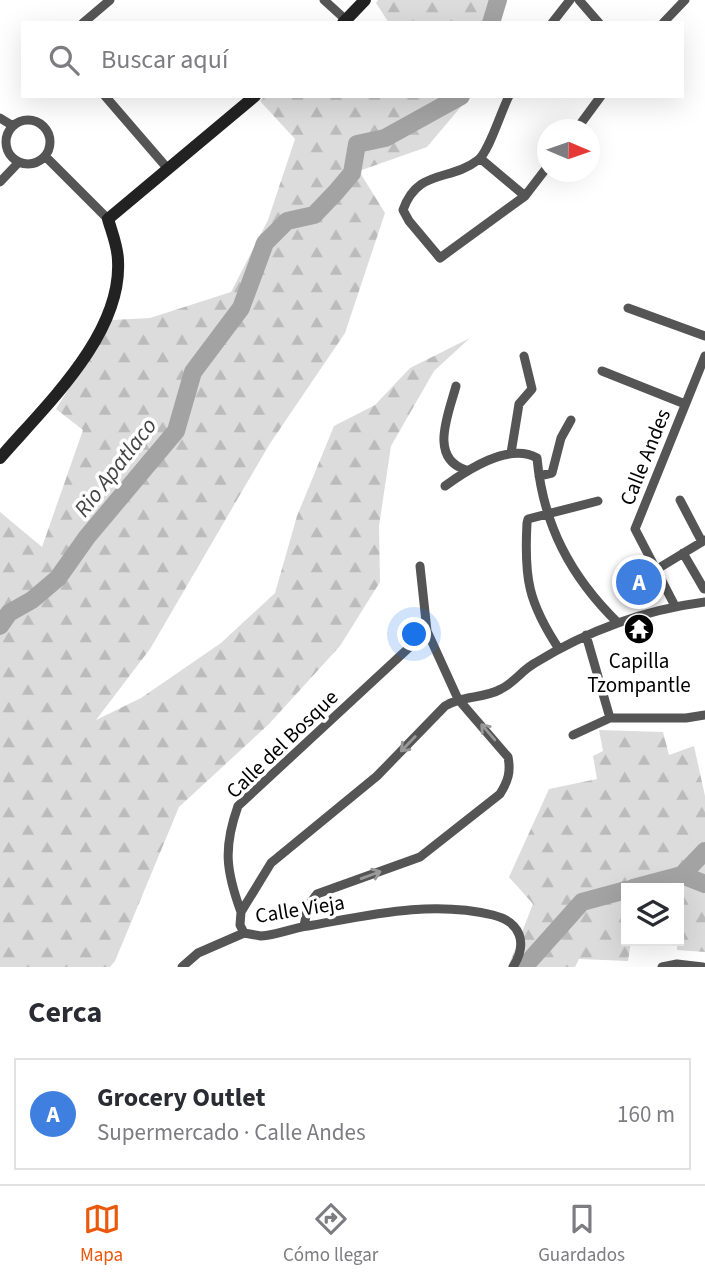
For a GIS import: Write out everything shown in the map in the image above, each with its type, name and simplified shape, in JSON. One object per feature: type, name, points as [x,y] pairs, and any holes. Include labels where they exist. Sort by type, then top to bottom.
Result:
[{"type":"street","points":[[85,21],[110,0]]},
{"type":"street","points":[[324,0],[344,21]]},
{"type":"street","points":[[346,21],[365,0]]},
{"type":"street","points":[[554,21],[570,0]]},
{"type":"street","points":[[579,0],[597,21]]},
{"type":"street","points":[[665,21],[685,0]]},
{"type":"street","points":[[107,98],[168,169]]},
{"type":"street","points":[[108,219],[253,98]]},
{"type":"street","points":[[508,98],[481,159],[466,168],[426,180],[408,196],[403,209],[408,220],[440,258],[525,196],[537,180]]},
{"type":"street","points":[[584,119],[600,98]]},
{"type":"street","points":[[0,118],[12,126]]},
{"type":"street","points":[[26,120],[40,123],[49,135],[45,156],[33,163],[19,162],[6,146],[12,126],[26,120]]},
{"type":"street","points":[[0,458],[69,380],[110,310],[118,258],[108,219],[45,156]]},
{"type":"street","points":[[481,159],[525,196]]},
{"type":"street","points":[[0,182],[19,162]]},
{"type":"street","points":[[628,308],[705,336]]},
{"type":"street","points":[[511,453],[519,404],[532,389],[524,356]]},
{"type":"street","name":"Calle Andes","points":[[675,606],[654,571],[635,528],[705,356]]},
{"type":"street","points":[[602,371],[685,404]]},
{"type":"street","points":[[456,386],[443,440],[446,456],[457,468],[466,470]]},
{"type":"street","points":[[538,476],[552,473],[561,438],[571,420]]},
{"type":"street","points":[[445,486],[466,470],[511,453],[530,454],[537,458],[538,476],[559,548],[590,596],[618,623]]},
{"type":"street","points":[[654,571],[704,541],[680,500]]},
{"type":"street","points":[[559,649],[538,618],[531,600],[525,559],[527,521],[597,501]]},
{"type":"street","points":[[683,553],[704,589]]},
{"type":"street","points":[[304,926],[308,906],[317,894],[420,857],[500,794],[511,769],[508,757],[458,699],[427,631],[420,566]]},
{"type":"street","points":[[458,699],[498,691],[531,665],[586,635],[675,606],[705,603]]},
{"type":"street","name":"Calle del Bosque","points":[[240,912],[226,855],[228,833],[238,806],[427,631]]},
{"type":"street","points":[[586,635],[610,718]]},
{"type":"street","name":"Calle Vieja","points":[[458,699],[442,709],[377,776],[271,863],[240,912],[240,925],[244,933],[265,936],[304,926],[427,907],[468,909],[503,918],[516,925],[521,939],[513,967]]},
{"type":"street","points":[[573,735],[610,718],[705,715]]},
{"type":"street","points":[[182,967],[198,953],[244,933]]},
{"type":"street","points":[[662,967],[677,964],[703,967]]},
{"type":"green space","points":[[378,0],[505,0],[497,6],[496,21],[388,21],[376,3]]},
{"type":"green space","points":[[263,98],[468,98],[427,147],[359,171],[385,213],[345,333],[269,445],[150,649],[96,720],[141,698],[221,643],[275,593],[297,516],[334,426],[375,405],[410,368],[470,338],[434,371],[391,446],[379,526],[380,582],[340,646],[269,724],[179,807],[115,961],[110,967],[0,967],[0,512],[42,547],[83,430],[56,409],[112,320],[150,318],[231,292],[268,220],[295,139],[260,101]]},
{"type":"green space","points":[[599,730],[663,732],[669,755],[694,746],[705,796],[705,952],[677,950],[677,946],[684,946],[684,883],[621,883],[621,946],[630,946],[628,961],[579,959],[575,967],[508,967],[533,904],[509,877],[549,789],[597,779],[593,756],[603,751]]},
{"type":"waterway","name":"Rio Apatlaco","points":[[492,21],[498,0]]},
{"type":"waterway","name":"Rio Apatlaco","points":[[0,626],[9,613],[32,600],[58,578],[87,537],[176,431],[193,372],[241,308],[265,243],[287,221],[314,215],[336,192],[352,173],[357,144],[385,138],[457,98]]},
{"type":"waterway","points":[[705,851],[682,875],[705,884]]},
{"type":"waterway","points":[[652,883],[682,875]]},
{"type":"waterway","points":[[524,967],[582,902],[621,891]]},
{"type":"place","name":"Grocery Outlet","points":[[639,582]]},
{"type":"place","name":"Capilla Tzompantle","points":[[639,629]]}]
